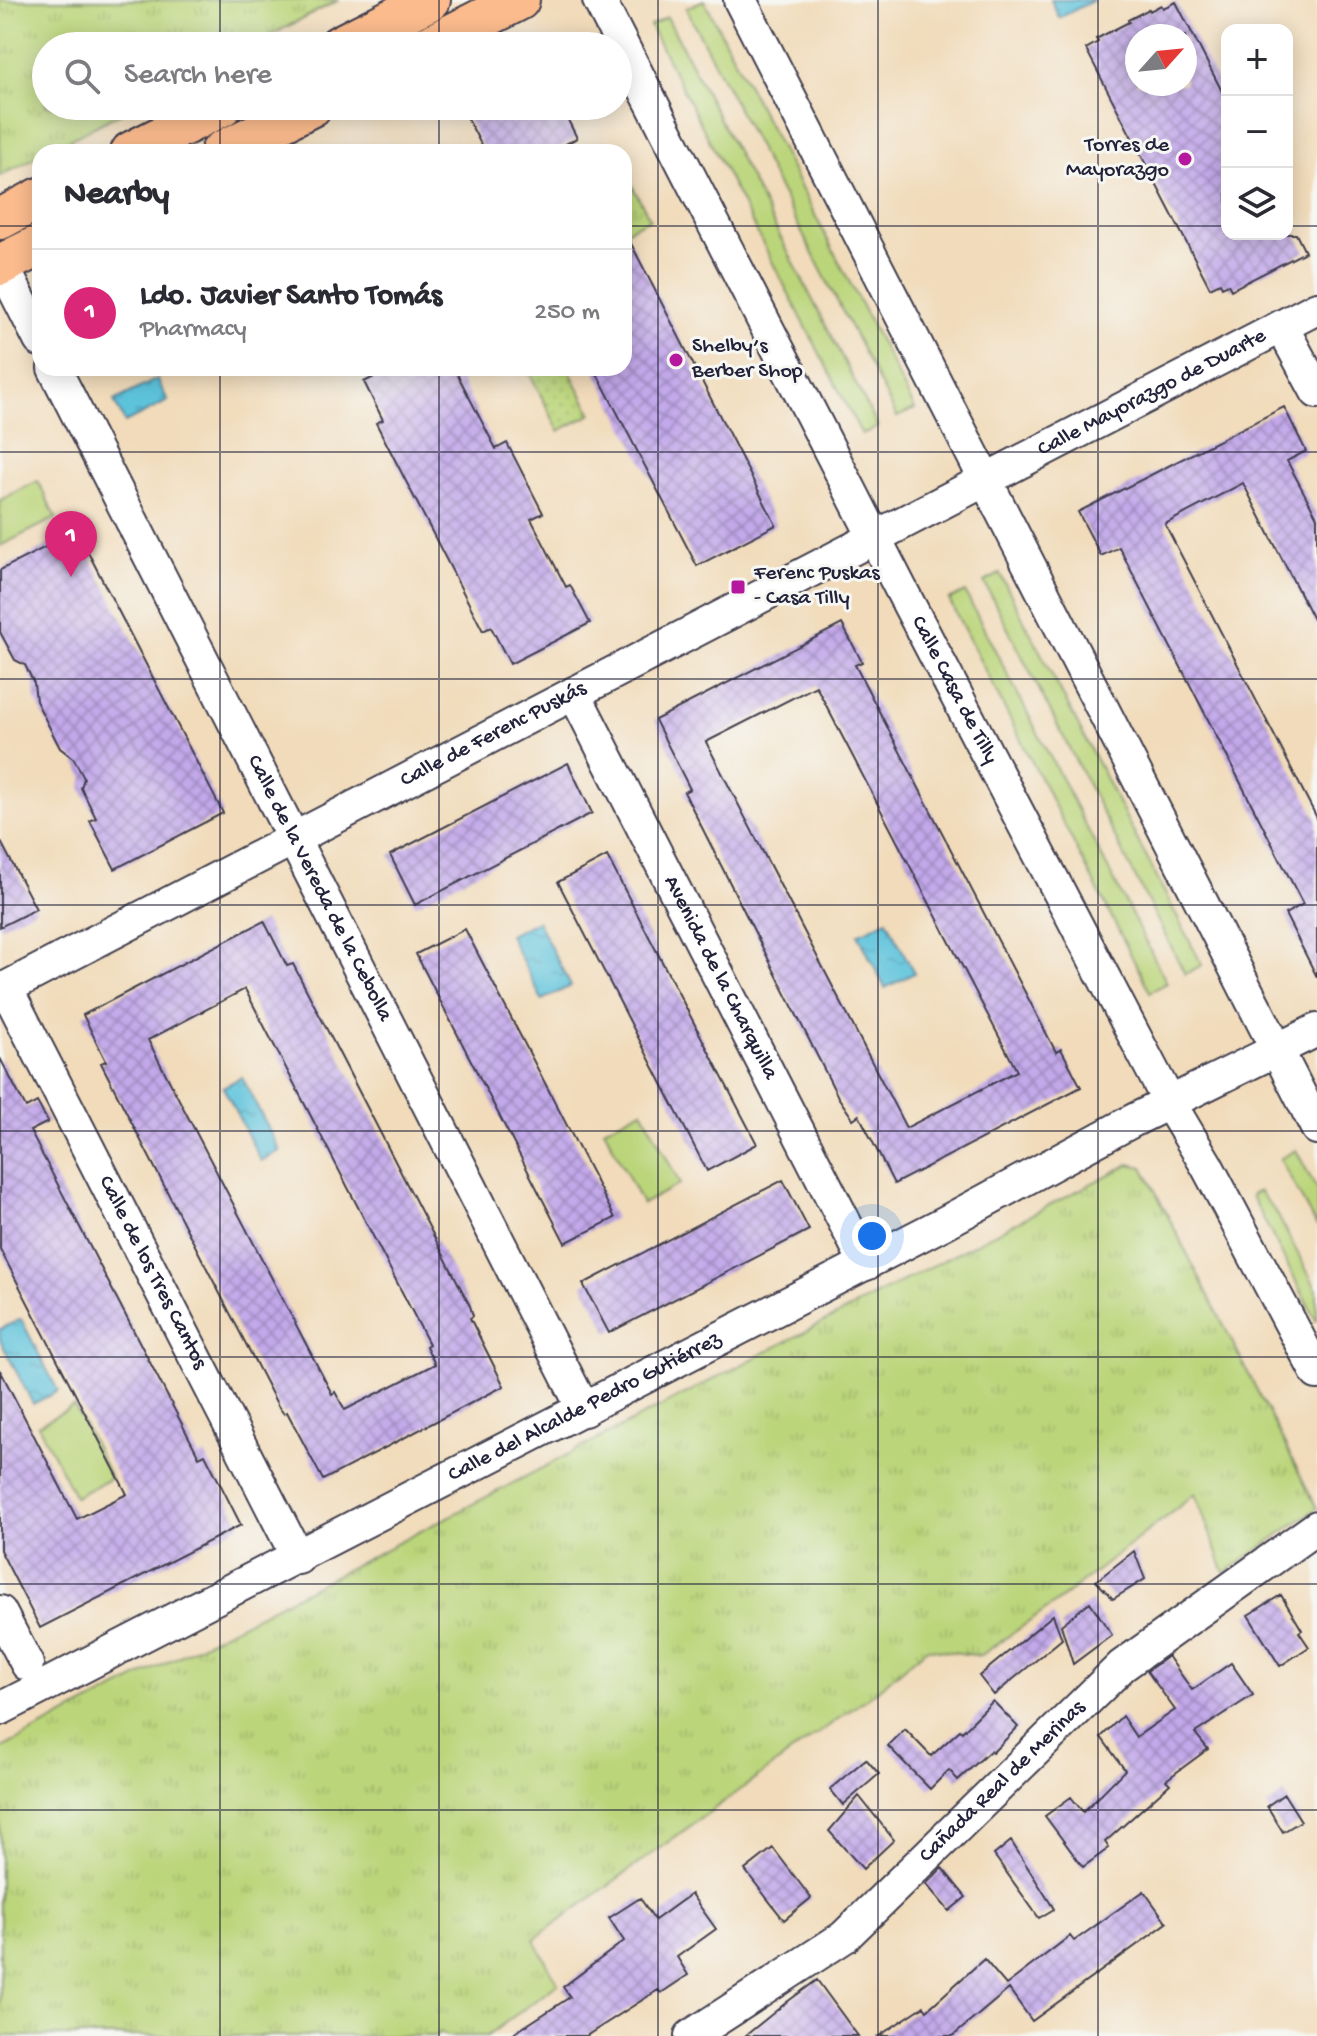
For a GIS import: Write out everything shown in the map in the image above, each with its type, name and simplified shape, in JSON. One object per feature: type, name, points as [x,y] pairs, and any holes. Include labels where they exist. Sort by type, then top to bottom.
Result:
[{"type":"main road","points":[[367,32],[430,0]]},
{"type":"main road","points":[[456,32],[519,0]]},
{"type":"main road","points":[[147,144],[194,120]]},
{"type":"main road","points":[[237,144],[284,120]]},
{"type":"main road","points":[[0,219],[32,202]]},
{"type":"main road","points":[[1,264],[32,249]]},
{"type":"street","name":"Calle Casa de Tilly","points":[[599,0],[615,32]]},
{"type":"street","points":[[740,0],[1317,1128]]},
{"type":"street","name":"Calle Casa de Tilly","points":[[632,64],[1170,1104],[1207,1166],[1317,1373]]},
{"type":"street","points":[[1,264],[32,324]]},
{"type":"street","name":"Calle Mayorazgo de Duarte","points":[[987,480],[1317,308]]},
{"type":"street","points":[[1282,327],[1317,392]]},
{"type":"street","name":"Calle de la Vereda de la Cebolla","points":[[58,376],[584,1410]]},
{"type":"street","name":"Calle de Ferenc Puskás","points":[[3,989],[987,480]]},
{"type":"street","name":"Avenida de la Charquilla","points":[[574,693],[866,1264]]},
{"type":"street","name":"Calle de los Tres Cantos","points":[[3,989],[298,1558]]},
{"type":"street","name":"Calle del Alcalde Pedro Gutiérrez","points":[[0,1709],[866,1264],[1134,1120],[1317,1030]]},
{"type":"street","name":"Cañada Real de Merinas","points":[[691,2036],[844,1937],[1122,1666],[1317,1527]]},
{"type":"street","points":[[0,1612],[27,1664]]},
{"type":"green space","points":[[0,0],[339,0],[277,32],[32,32],[32,120],[107,120],[61,144],[32,144],[32,159],[0,176]]},
{"type":"green space","points":[[704,0],[915,409],[897,417],[686,8]]},
{"type":"green space","points":[[667,17],[878,427],[862,435],[650,26]]},
{"type":"green space","points":[[632,185],[650,219],[632,228]]},
{"type":"green space","points":[[531,376],[572,376],[592,414],[559,431]]},
{"type":"green space","points":[[38,481],[56,518],[0,546],[0,500]]},
{"type":"green space","points":[[1000,574],[1202,965],[1185,974],[984,582]]},
{"type":"green space","points":[[965,592],[1167,983],[1150,992],[949,600]]},
{"type":"green space","points":[[642,1110],[680,1184],[642,1204],[604,1129]]},
{"type":"green space","points":[[1296,1150],[1317,1190],[1317,1227],[1280,1159]]},
{"type":"green space","points":[[1129,1164],[1143,1167],[1317,1508],[1225,1573],[1195,1494],[1053,1605],[980,1656],[927,1648],[874,1693],[534,1939],[558,1984],[487,2036],[446,2036],[440,2032],[435,2036],[0,2036],[0,1749]]},
{"type":"green space","points":[[1259,1191],[1277,1214],[1317,1290],[1317,1322],[1251,1195]]},
{"type":"green space","points":[[74,1406],[111,1478],[75,1497],[38,1425]]},
{"type":"water","points":[[1051,0],[1094,0],[1059,18]]},
{"type":"water","points":[[157,379],[168,401],[125,423],[114,401]]},
{"type":"water","points":[[887,920],[914,973],[885,988],[858,934]]},
{"type":"water","points":[[537,921],[571,986],[542,1000],[509,935]]},
{"type":"water","points":[[242,1077],[280,1151],[261,1161],[223,1087]]},
{"type":"water","points":[[21,1319],[58,1391],[33,1404],[0,1340],[0,1329]]},
{"type":"building","name":"Torres de Mayorazgo","points":[[1176,2],[1187,24],[1125,24],[1128,20],[1161,5],[1163,8]]},
{"type":"building","name":"Torres de Mayorazgo","points":[[1125,24],[1125,96],[1197,96],[1197,43],[1221,89],[1221,240],[1293,240],[1293,234],[1296,234],[1305,252],[1231,290],[1228,284],[1222,287],[1220,283],[1210,288],[1086,49],[1098,42],[1096,39]]},
{"type":"building","points":[[468,120],[568,120],[577,138],[566,144],[481,144]]},
{"type":"building","points":[[632,246],[776,525],[697,566],[598,376],[632,376]]},
{"type":"building","points":[[376,376],[458,376],[496,449],[507,443],[543,513],[531,519],[566,587],[570,585],[590,623],[510,664],[491,627],[483,631],[376,423],[383,420],[364,382]]},
{"type":"building","points":[[1284,407],[1306,451],[1287,461],[1317,517],[1317,627],[1243,483],[1165,524],[1317,818],[1317,977],[1285,914],[1303,904],[1119,547],[1101,556],[1078,512]]},
{"type":"building","points":[[77,531],[223,813],[115,869],[90,821],[96,818],[81,788],[84,778],[74,759],[60,748],[36,701],[34,683],[25,665],[15,660],[0,632],[0,570]]},
{"type":"building","points":[[842,624],[862,662],[855,665],[1056,1052],[1061,1049],[1081,1087],[894,1184],[859,1115],[853,1119],[838,1097],[684,792],[690,789],[655,720]],"holes":[[[816,686],[1017,1071],[906,1128],[706,742]]]},
{"type":"building","points":[[568,763],[592,813],[415,905],[390,855]]},
{"type":"building","points":[[0,840],[36,909],[0,927]]},
{"type":"building","points":[[607,856],[757,1144],[707,1171],[558,882]]},
{"type":"building","points":[[264,921],[287,966],[293,964],[470,1306],[473,1316],[470,1318],[504,1386],[323,1480],[287,1412],[284,1414],[278,1406],[155,1168],[101,1063],[106,1061],[83,1015]],"holes":[[[245,989],[429,1344],[426,1346],[435,1364],[345,1410],[335,1392],[332,1394],[148,1040]]]},
{"type":"building","points":[[465,929],[615,1218],[565,1243],[416,954]]},
{"type":"building","points":[[0,1058],[26,1108],[37,1102],[48,1122],[30,1131],[199,1457],[205,1454],[241,1525],[40,1628],[0,1550],[0,1370],[77,1519],[127,1494],[0,1249]]},
{"type":"building","points":[[783,1180],[809,1230],[609,1333],[583,1284]]},
{"type":"building","points":[[1134,1551],[1145,1579],[1113,1599],[1096,1581]]},
{"type":"building","points":[[1281,1595],[1309,1647],[1280,1666],[1248,1615]]},
{"type":"building","points":[[1090,1602],[1112,1635],[1073,1664],[1061,1625]]},
{"type":"building","points":[[1053,1615],[1062,1639],[994,1695],[979,1676]]},
{"type":"building","points":[[1168,1656],[1192,1690],[1231,1663],[1253,1695],[1195,1733],[1208,1749],[1166,1780],[1170,1784],[1105,1842],[1109,1848],[1083,1867],[1045,1816],[1071,1797],[1083,1812],[1125,1770],[1101,1737],[1122,1716],[1136,1737],[1175,1710],[1147,1671]]},
{"type":"building","points":[[993,1701],[1018,1727],[958,1780],[949,1770],[930,1789],[888,1746],[905,1729],[931,1756],[960,1730],[962,1732]]},
{"type":"building","points":[[866,1759],[879,1774],[843,1805],[830,1789]]},
{"type":"building","points":[[1284,1794],[1301,1821],[1283,1832],[1267,1806]]},
{"type":"building","points":[[859,1796],[894,1840],[863,1869],[829,1831]]},
{"type":"building","points":[[1011,1841],[1054,1909],[1039,1918],[994,1855]]},
{"type":"building","points":[[773,1848],[811,1898],[784,1920],[745,1870]]},
{"type":"building","points":[[942,1868],[966,1897],[949,1911],[926,1884]]},
{"type":"building","points":[[1144,1891],[1167,1923],[1032,2021],[1009,1989],[953,2036],[879,2036],[924,2006],[927,2010],[984,1959],[1006,1985],[1070,1936],[1074,1941]]},
{"type":"building","points":[[691,1894],[716,1929],[677,1957],[688,1975],[661,1993],[658,1990],[586,2036],[510,2036],[570,1997],[563,1987],[624,1941],[609,1918],[640,1898],[655,1920]]},
{"type":"building","points":[[817,1980],[858,2036],[745,2036],[787,2002]]},
{"type":"place","name":"Torres de Mayorazgo","points":[[1185,159]]},
{"type":"place","name":"Shelby’s Berber Shop","points":[[676,360]]},
{"type":"place","name":"Ldo. Javier Santo Tomás","points":[[71,577]]},
{"type":"place","name":"Ferenc Puskas - Casa Tilly","points":[[738,587]]}]
